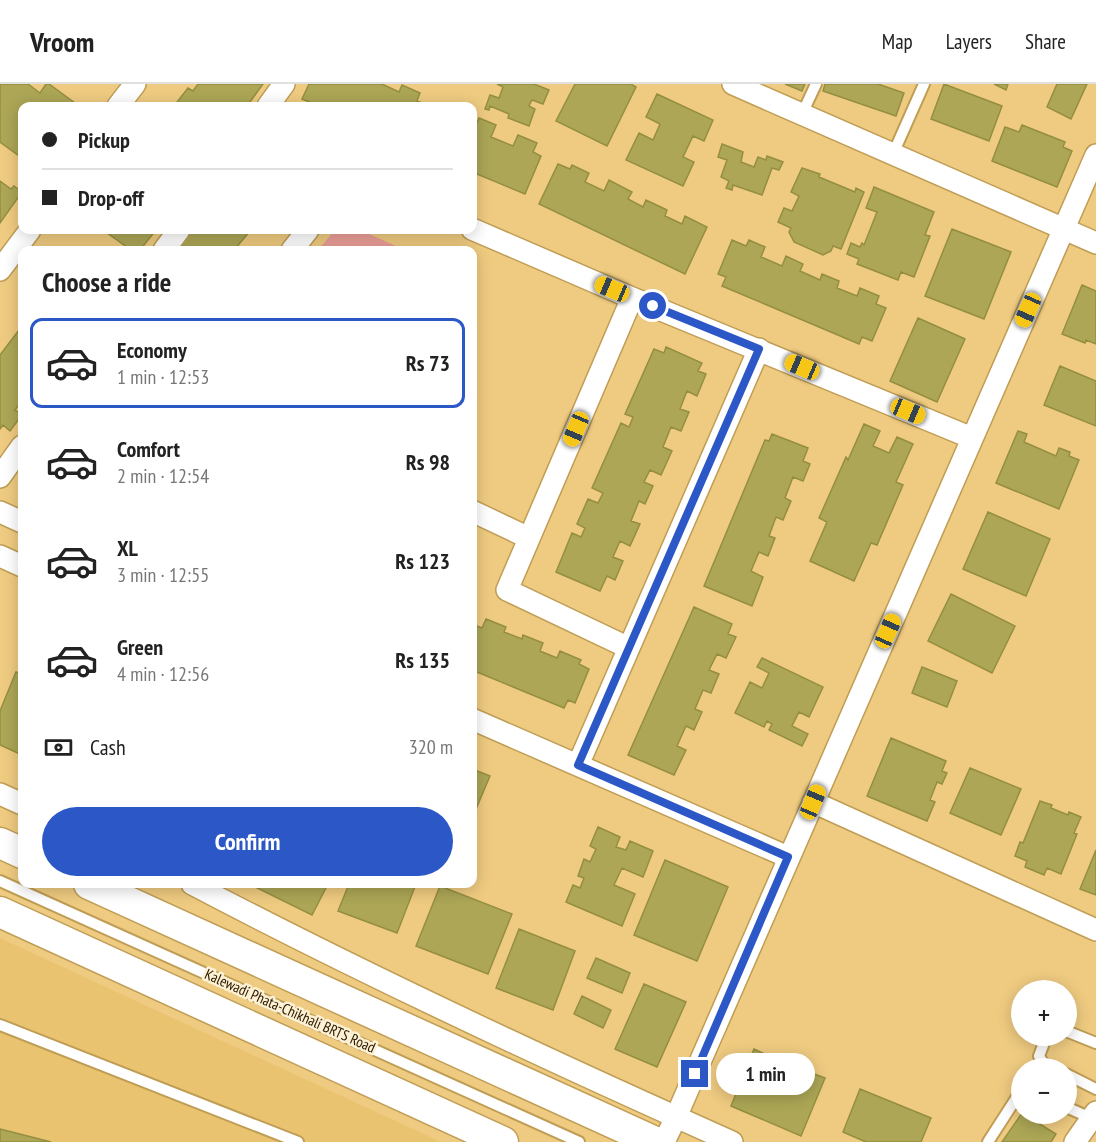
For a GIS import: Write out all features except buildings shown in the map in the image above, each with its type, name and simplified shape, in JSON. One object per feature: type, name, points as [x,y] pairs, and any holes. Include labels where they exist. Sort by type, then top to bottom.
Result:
[{"type":"main road","points":[[0,843],[18,851]]},
{"type":"main road","points":[[99,888],[655,1142]]},
{"type":"main road","points":[[0,912],[503,1142]]},
{"type":"street","points":[[121,102],[135,84]]},
{"type":"street","points":[[271,102],[284,84]]},
{"type":"street","points":[[733,84],[1096,243]]},
{"type":"street","points":[[664,1142],[1096,155]]},
{"type":"street","points":[[477,231],[972,438]]},
{"type":"street","points":[[295,246],[305,234]]},
{"type":"street","points":[[0,270],[18,246]]},
{"type":"street","points":[[629,648],[507,590],[632,297]]},
{"type":"street","points":[[578,765],[759,349]]},
{"type":"street","points":[[0,477],[18,452]]},
{"type":"street","points":[[0,512],[18,520]]},
{"type":"street","points":[[477,513],[529,538]]},
{"type":"street","points":[[0,556],[18,564]]},
{"type":"street","points":[[477,721],[788,857]]},
{"type":"street","points":[[0,794],[18,802]]},
{"type":"street","points":[[813,802],[1096,930]]},
{"type":"street","points":[[200,888],[359,968],[732,1142]]},
{"type":"street","points":[[1075,1142],[1094,1115]]},
{"type":"lane","points":[[802,114],[816,84]]},
{"type":"lane","points":[[893,154],[924,84]]},
{"type":"lane","name":"Kalewadi Phata-Chikhali BRTS Road","points":[[0,881],[579,1142]]},
{"type":"lane","points":[[0,1025],[298,1142]]},
{"type":"lane","points":[[1077,1035],[1096,1043]]},
{"type":"lane","points":[[1077,1080],[1096,1089]]},
{"type":"lane","points":[[988,1142],[1011,1106]]},
{"type":"lane","points":[[1077,1110],[1094,1115]]},
{"type":"shaded area","points":[[332,234],[369,234],[396,246],[321,246]]},
{"type":"shaded area","points":[[0,938],[441,1142],[0,1142]]},
{"type":"route","points":[[653,306],[759,349],[578,765],[788,857],[695,1074]]}]
